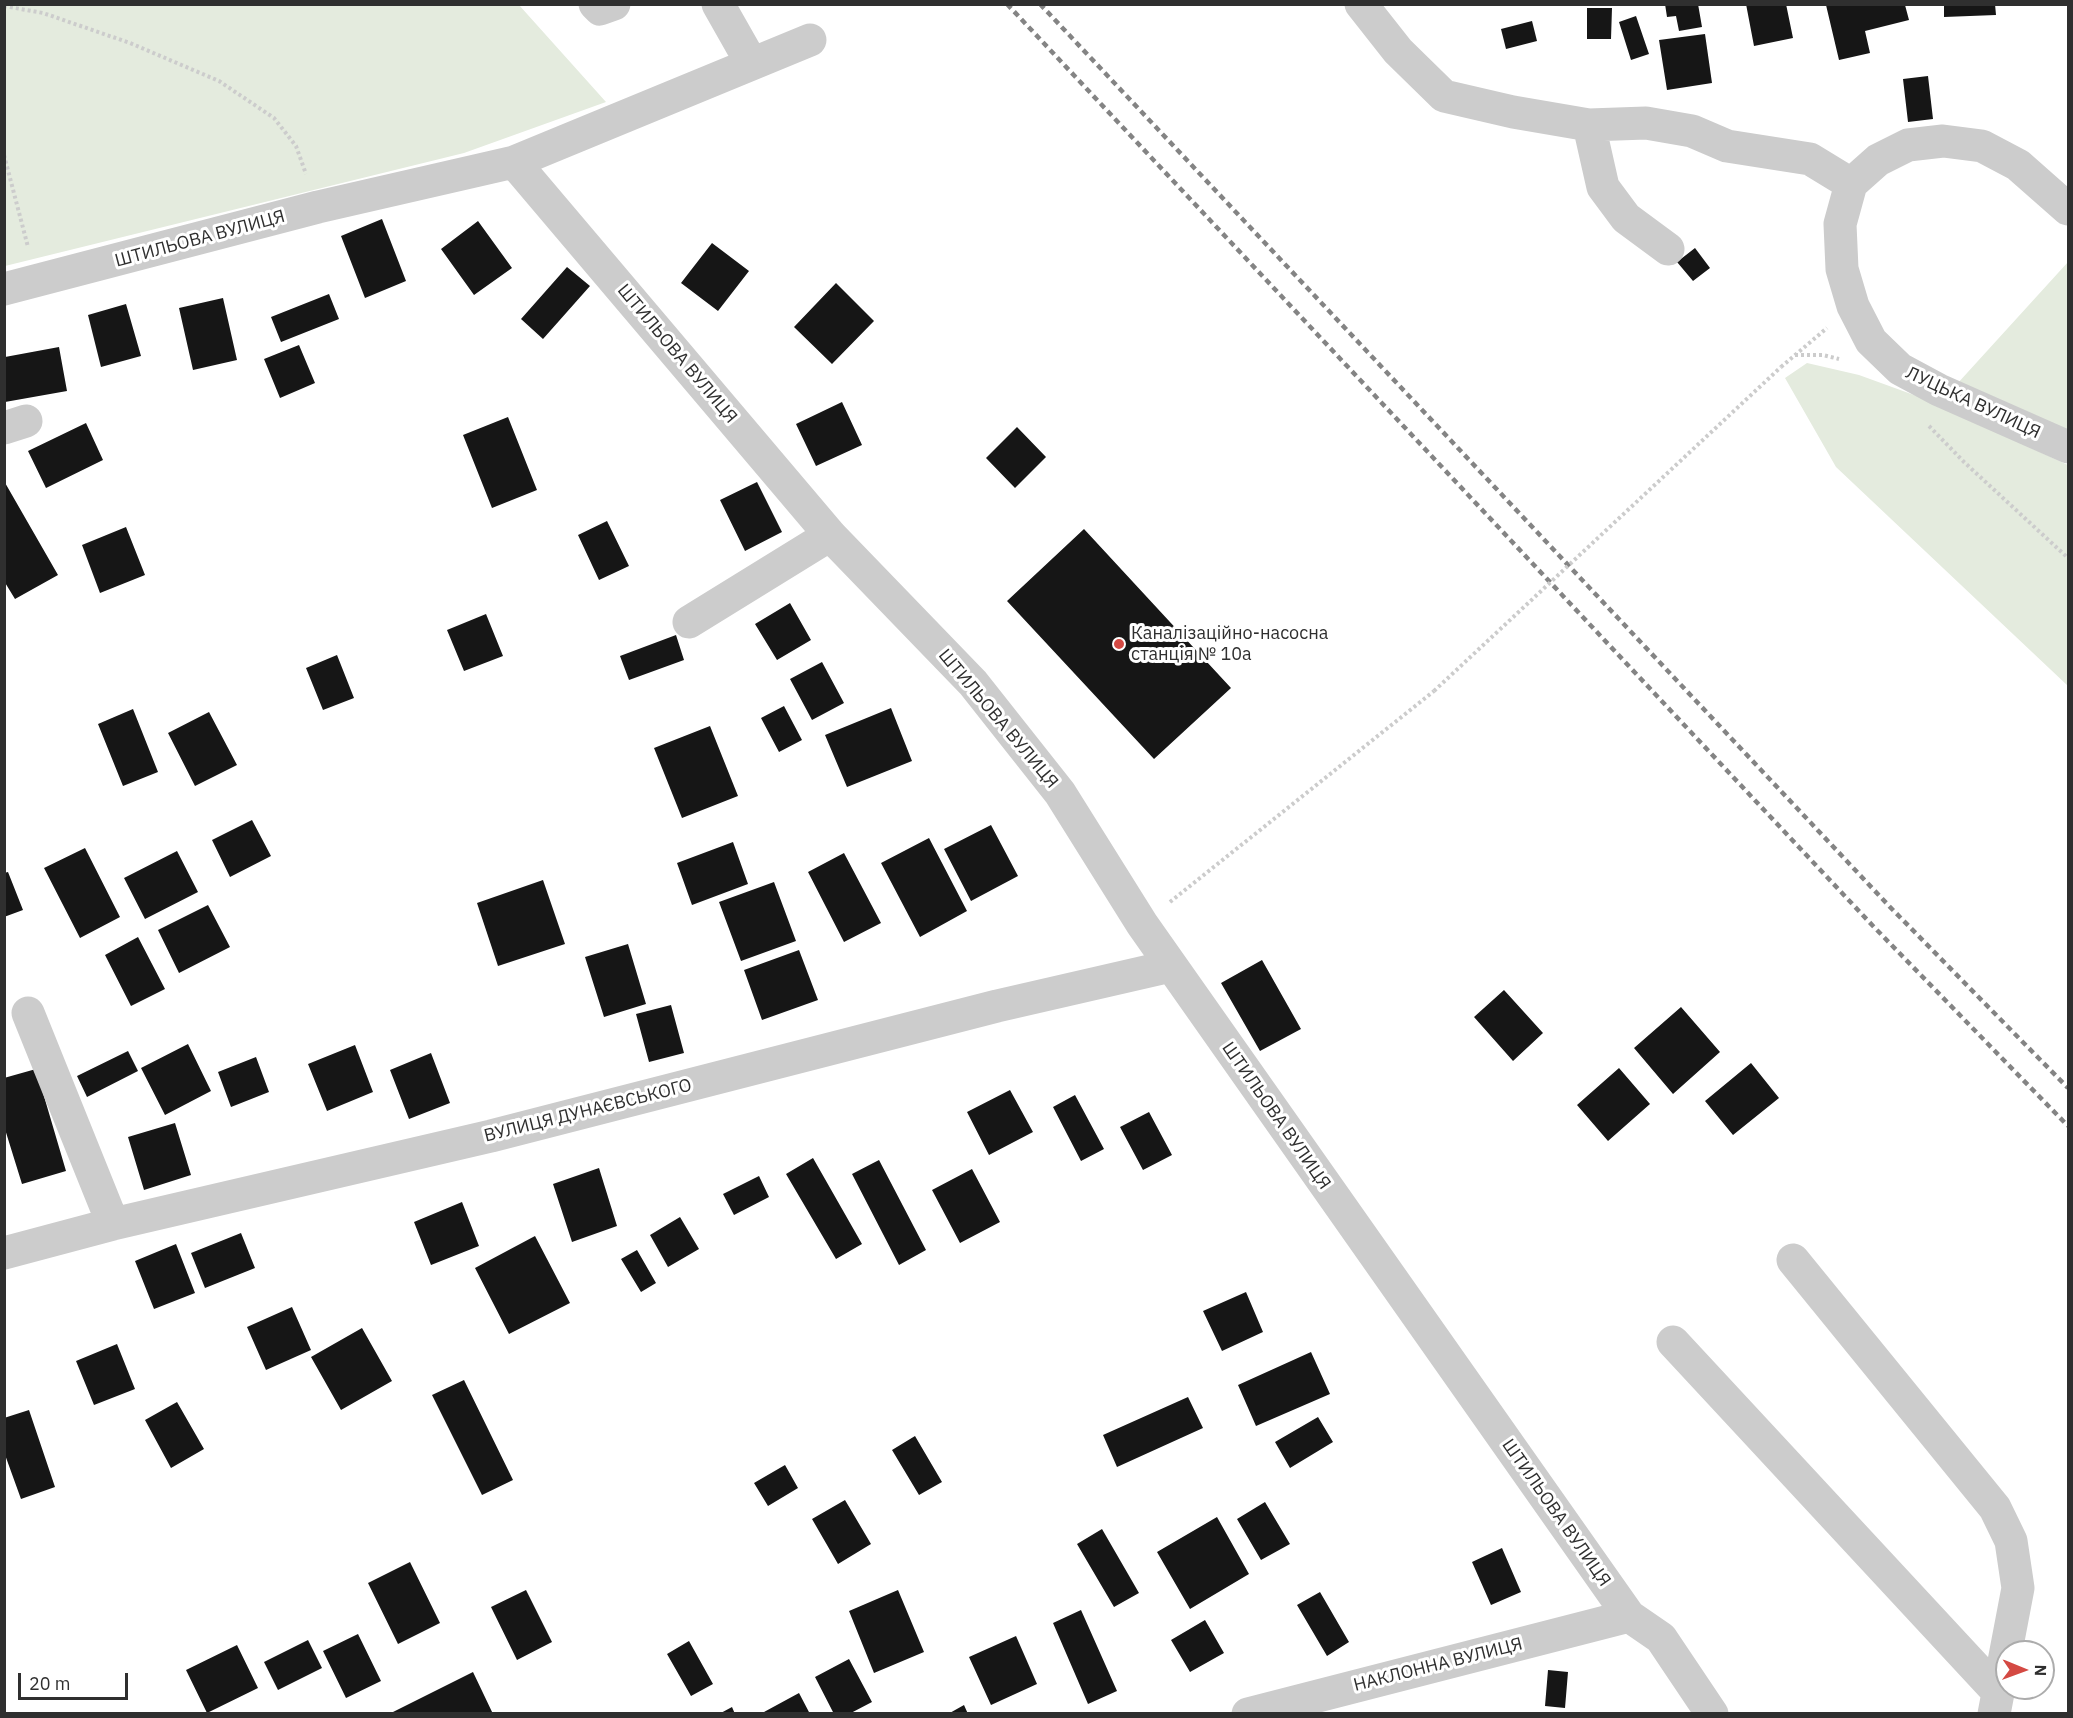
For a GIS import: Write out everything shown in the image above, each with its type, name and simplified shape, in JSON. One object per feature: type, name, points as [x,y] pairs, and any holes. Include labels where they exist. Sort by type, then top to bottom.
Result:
[{"type":"street","points":[[596,4],[600,9],[614,4]]},
{"type":"street","points":[[718,4],[752,64]]},
{"type":"street","points":[[1361,4],[1398,51],[1444,96],[1513,112],[1589,125],[1646,123],[1692,131],[1727,147],[1810,159],[1851,184],[1878,160],[1908,146],[1943,141],[1982,146],[2018,165],[2068,209]]},
{"type":"street","points":[[514,162],[810,40]]},
{"type":"street","points":[[1589,125],[1603,187],[1626,218],[1668,249]]},
{"type":"street","name":"ШТИЛЬОВА ВУЛИЦЯ","points":[[4,289],[318,207],[514,162],[830,535],[973,683],[1060,793],[1171,966],[1629,1616],[1661,1638],[1712,1713]]},
{"type":"street","name":"ЛУЦЬКА ВУЛИЦЯ","points":[[1851,184],[1840,224],[1842,269],[1852,306],[1871,341],[1900,369],[1939,390],[2068,447]]},
{"type":"street","points":[[689,622],[830,535]]},
{"type":"street","name":"ВУЛИЦЯ ДУНАЄВСЬКОГО","points":[[4,1253],[113,1224],[491,1136],[997,1006],[1171,966]]},
{"type":"street","points":[[28,1013],[113,1224]]},
{"type":"street","points":[[1793,1260],[1995,1508],[2011,1541],[2018,1588],[1995,1702]]},
{"type":"street","points":[[1672,1342],[1995,1702]]},
{"type":"street","name":"НАКЛОННА ВУЛИЦЯ","points":[[1248,1713],[1629,1616]]},
{"type":"path","points":[[4,6],[43,13],[130,43],[219,81],[274,118],[296,146],[318,207]]},
{"type":"path","points":[[4,155],[37,282]]},
{"type":"path","points":[[1142,924],[1434,691],[1781,367],[1852,306]]},
{"type":"path","points":[[1796,355],[1823,355],[1846,360]]},
{"type":"path","points":[[1924,422],[2068,558]]},
{"type":"shaded area","points":[[4,5],[519,5],[606,102],[464,153],[5,266]]},
{"type":"shaded area","points":[[2068,262],[2068,434],[1957,384]]},
{"type":"shaded area","points":[[1807,363],[1859,375],[1925,399],[2068,465],[2068,686],[1836,467],[1785,378]]},
{"type":"building","points":[[1665,4],[1698,4],[1702,27],[1679,31],[1676,16],[1667,17]]},
{"type":"building","points":[[1746,4],[1786,4],[1793,38],[1754,46]]},
{"type":"building","points":[[1944,4],[1995,4],[1996,15],[1944,17]]},
{"type":"building","points":[[1826,5],[1905,5],[1909,20],[1865,31],[1870,53],[1839,60]]},
{"type":"building","points":[[1587,8],[1612,8],[1611,39],[1587,39]]},
{"type":"building","points":[[1636,16],[1649,54],[1631,60],[1619,22]]},
{"type":"building","points":[[1532,21],[1537,41],[1506,49],[1501,29]]},
{"type":"building","points":[[1705,34],[1712,83],[1667,90],[1659,40]]},
{"type":"building","points":[[1928,76],[1933,119],[1908,122],[1903,79]]},
{"type":"building","points":[[382,219],[406,281],[365,298],[341,236]]},
{"type":"building","points":[[478,221],[512,268],[474,295],[441,249]]},
{"type":"building","points":[[712,243],[749,271],[718,311],[681,283]]},
{"type":"building","points":[[1695,248],[1710,268],[1693,281],[1677,262]]},
{"type":"building","points":[[567,267],[590,286],[543,339],[521,319]]},
{"type":"building","points":[[836,283],[874,321],[832,364],[794,327]]},
{"type":"building","points":[[329,294],[339,319],[281,342],[271,317]]},
{"type":"building","points":[[223,298],[237,360],[193,370],[179,308]]},
{"type":"building","points":[[126,304],[141,356],[101,367],[88,315]]},
{"type":"building","points":[[299,345],[315,383],[280,398],[264,359]]},
{"type":"building","points":[[59,347],[67,391],[5,402],[5,357]]},
{"type":"building","points":[[842,402],[862,445],[816,466],[796,424]]},
{"type":"building","points":[[508,417],[537,490],[492,508],[463,435]]},
{"type":"building","points":[[86,423],[103,460],[46,488],[28,451]]},
{"type":"building","points":[[1017,427],[1046,457],[1015,488],[986,458]]},
{"type":"building","points":[[4,481],[58,575],[15,599],[4,581]]},
{"type":"building","points":[[757,482],[782,532],[745,551],[720,500]]},
{"type":"building","points":[[607,521],[629,566],[599,580],[578,535]]},
{"type":"building","points":[[126,527],[145,575],[100,593],[82,545]]},
{"type":"building","name":"Каналізаційно-насосна станція № 10а","points":[[1084,529],[1231,688],[1154,759],[1007,601]]},
{"type":"building","points":[[790,603],[811,640],[777,660],[755,624]]},
{"type":"building","points":[[486,614],[503,656],[464,671],[447,630]]},
{"type":"building","points":[[676,635],[684,660],[629,680],[620,656]]},
{"type":"building","points":[[337,655],[354,698],[323,710],[306,668]]},
{"type":"building","points":[[822,662],[844,703],[812,720],[790,679]]},
{"type":"building","points":[[784,706],[802,740],[779,752],[761,718]]},
{"type":"building","points":[[891,708],[912,761],[847,787],[825,735]]},
{"type":"building","points":[[133,709],[158,772],[123,786],[98,724]]},
{"type":"building","points":[[209,712],[237,765],[195,786],[168,733]]},
{"type":"building","points":[[710,726],[738,796],[682,818],[654,748]]},
{"type":"building","points":[[252,820],[271,856],[230,877],[212,840]]},
{"type":"building","points":[[991,825],[1018,876],[971,901],[944,849]]},
{"type":"building","points":[[929,838],[967,911],[920,937],[881,863]]},
{"type":"building","points":[[733,842],[748,884],[692,905],[677,863]]},
{"type":"building","points":[[85,848],[120,917],[80,938],[44,868]]},
{"type":"building","points":[[177,851],[198,892],[145,919],[124,878]]},
{"type":"building","points":[[844,853],[881,923],[844,942],[808,872]]},
{"type":"building","points":[[8,872],[23,910],[4,917],[4,873]]},
{"type":"building","points":[[543,880],[565,944],[498,966],[477,903]]},
{"type":"building","points":[[774,882],[796,941],[741,961],[719,902]]},
{"type":"building","points":[[208,905],[230,947],[179,973],[158,930]]},
{"type":"building","points":[[138,937],[165,989],[131,1006],[105,955]]},
{"type":"building","points":[[628,944],[646,1004],[604,1017],[585,957]]},
{"type":"building","points":[[799,950],[818,1000],[762,1020],[744,970]]},
{"type":"building","points":[[1262,960],[1301,1029],[1260,1051],[1221,983]]},
{"type":"building","points":[[1504,990],[1543,1033],[1513,1061],[1474,1017]]},
{"type":"building","points":[[671,1005],[684,1053],[649,1062],[636,1014]]},
{"type":"building","points":[[1681,1007],[1720,1052],[1673,1094],[1634,1048]]},
{"type":"building","points":[[188,1044],[211,1091],[165,1115],[141,1068]]},
{"type":"building","points":[[355,1045],[373,1092],[327,1111],[308,1064]]},
{"type":"building","points":[[128,1051],[138,1071],[87,1097],[77,1076]]},
{"type":"building","points":[[431,1053],[450,1103],[409,1119],[390,1070]]},
{"type":"building","points":[[256,1057],[269,1092],[231,1107],[218,1072]]},
{"type":"building","points":[[1751,1063],[1779,1098],[1733,1135],[1705,1101]]},
{"type":"building","points":[[1619,1068],[1650,1104],[1608,1141],[1577,1105]]},
{"type":"building","points":[[36,1069],[66,1171],[22,1184],[4,1126],[4,1078]]},
{"type":"building","points":[[1010,1090],[1033,1132],[989,1155],[967,1112]]},
{"type":"building","points":[[1075,1095],[1104,1149],[1081,1161],[1053,1107]]},
{"type":"building","points":[[1149,1112],[1172,1155],[1143,1170],[1120,1127]]},
{"type":"building","points":[[175,1123],[191,1175],[144,1190],[128,1137]]},
{"type":"building","points":[[813,1158],[862,1244],[836,1259],[786,1174]]},
{"type":"building","points":[[879,1160],[926,1250],[899,1265],[852,1174]]},
{"type":"building","points":[[599,1168],[617,1226],[572,1242],[553,1184]]},
{"type":"building","points":[[972,1169],[1000,1222],[960,1243],[932,1190]]},
{"type":"building","points":[[759,1176],[769,1197],[734,1215],[723,1194]]},
{"type":"building","points":[[462,1202],[479,1246],[431,1265],[414,1222]]},
{"type":"building","points":[[680,1217],[699,1249],[668,1267],[650,1235]]},
{"type":"building","points":[[241,1233],[255,1268],[205,1288],[191,1253]]},
{"type":"building","points":[[535,1236],[570,1303],[509,1334],[475,1268]]},
{"type":"building","points":[[176,1244],[195,1293],[154,1309],[135,1261]]},
{"type":"building","points":[[637,1250],[656,1283],[641,1292],[621,1259]]},
{"type":"building","points":[[1246,1292],[1263,1332],[1222,1351],[1203,1311]]},
{"type":"building","points":[[292,1307],[311,1350],[266,1370],[247,1327]]},
{"type":"building","points":[[362,1328],[392,1381],[341,1410],[311,1357]]},
{"type":"building","points":[[117,1344],[135,1389],[94,1405],[76,1361]]},
{"type":"building","points":[[1311,1352],[1330,1394],[1256,1426],[1238,1385]]},
{"type":"building","points":[[464,1380],[513,1480],[482,1495],[432,1395]]},
{"type":"building","points":[[1188,1397],[1203,1428],[1117,1467],[1103,1435]]},
{"type":"building","points":[[177,1402],[204,1449],[171,1468],[145,1420]]},
{"type":"building","points":[[29,1410],[55,1487],[21,1499],[4,1452],[4,1418]]},
{"type":"building","points":[[1318,1417],[1333,1442],[1290,1468],[1275,1442]]},
{"type":"building","points":[[915,1436],[942,1482],[919,1495],[892,1450]]},
{"type":"building","points":[[785,1465],[798,1488],[768,1506],[754,1483]]},
{"type":"building","points":[[845,1500],[871,1544],[838,1564],[812,1519]]},
{"type":"building","points":[[1265,1502],[1290,1544],[1261,1560],[1237,1519]]},
{"type":"building","points":[[1217,1517],[1249,1574],[1190,1609],[1157,1552]]},
{"type":"building","points":[[1102,1529],[1139,1593],[1114,1607],[1077,1544]]},
{"type":"building","points":[[1502,1548],[1521,1592],[1491,1605],[1472,1562]]},
{"type":"building","points":[[410,1562],[440,1623],[398,1644],[368,1583]]},
{"type":"building","points":[[526,1590],[552,1642],[517,1660],[491,1607]]},
{"type":"building","points":[[898,1590],[924,1652],[874,1673],[849,1611]]},
{"type":"building","points":[[1320,1592],[1349,1642],[1327,1656],[1297,1605]]},
{"type":"building","points":[[1081,1610],[1117,1691],[1088,1704],[1053,1623]]},
{"type":"building","points":[[1205,1620],[1224,1653],[1190,1672],[1171,1640]]},
{"type":"building","points":[[358,1634],[381,1681],[346,1698],[323,1651]]},
{"type":"building","points":[[1016,1636],[1037,1684],[991,1705],[969,1657]]},
{"type":"building","points":[[308,1640],[322,1668],[278,1690],[264,1662]]},
{"type":"building","points":[[689,1641],[713,1684],[691,1696],[667,1654]]},
{"type":"building","points":[[237,1645],[258,1688],[207,1713],[186,1670]]},
{"type":"building","points":[[849,1659],[872,1702],[849,1714],[834,1714],[815,1677]]},
{"type":"building","points":[[1548,1670],[1568,1672],[1565,1708],[1545,1706]]},
{"type":"building","points":[[473,1672],[493,1714],[389,1714]]},
{"type":"building","points":[[799,1693],[810,1714],[765,1714],[764,1712]]},
{"type":"building","points":[[964,1705],[968,1714],[948,1714]]},
{"type":"building","points":[[732,1707],[735,1714],[719,1714]]},
{"type":"railway","points":[[1007,4],[1873,926],[2068,1126]]},
{"type":"railway","points":[[1040,4],[1890,907],[2068,1088]]},
{"type":"place","name":"Каналізаційно-насосна станція № 10а","points":[[1119,644]]}]
